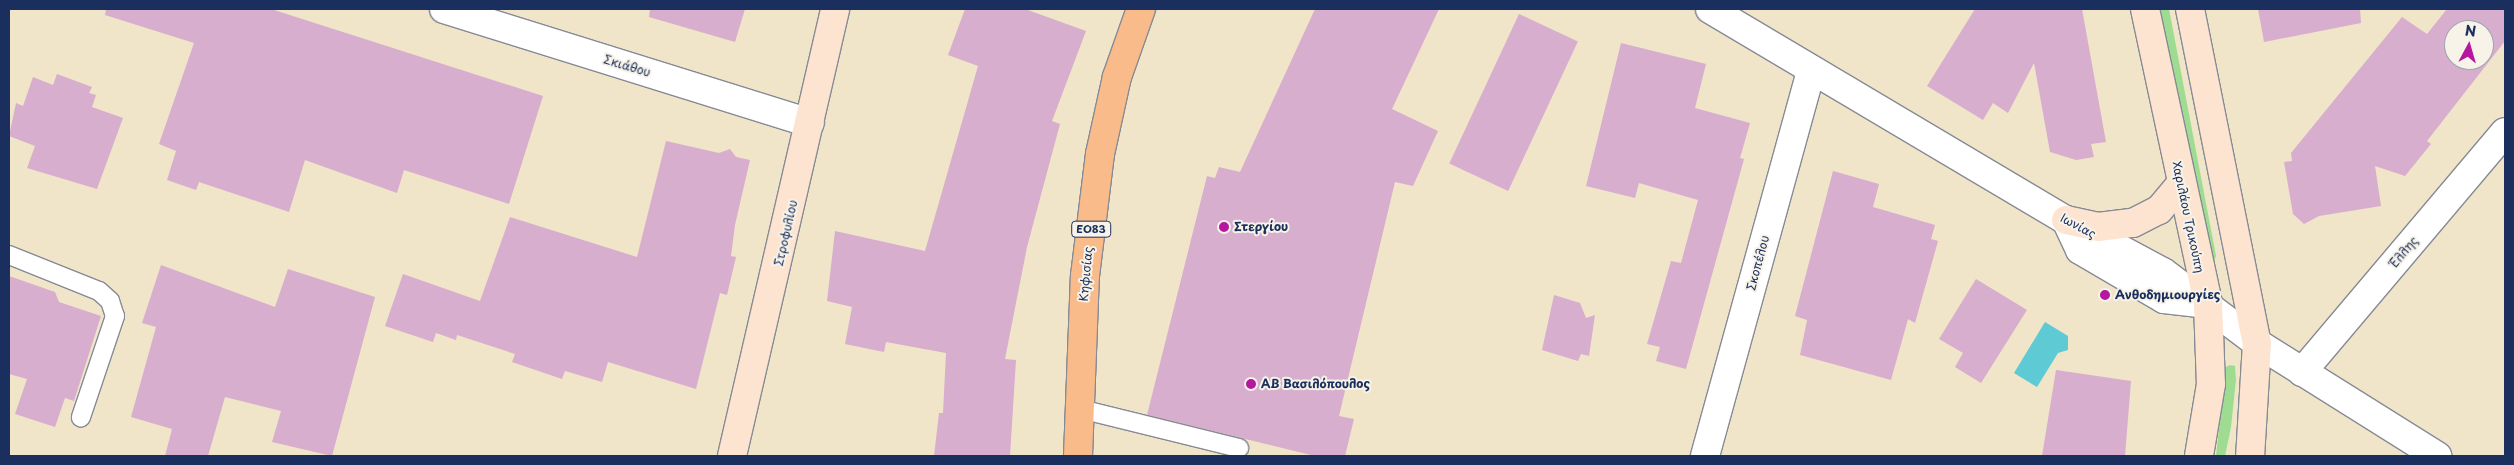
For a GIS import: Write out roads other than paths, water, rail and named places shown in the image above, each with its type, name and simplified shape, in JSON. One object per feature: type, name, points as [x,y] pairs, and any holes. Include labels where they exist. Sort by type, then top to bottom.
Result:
[{"type":"main road","name":"Κηφισίας","points":[[1078,456],[1076,408],[1085,276],[1100,154],[1117,77],[1141,9]]},
{"type":"street","name":"Σκιάθου","points":[[444,9],[810,124]]},
{"type":"street","name":"Στροφυλίου","points":[[732,456],[835,9]]},
{"type":"street","name":"Ιωνίας","points":[[1710,9],[2066,220],[2163,272],[2208,304],[2257,343],[2437,456]]},
{"type":"street","name":"Χαριλάου Τρικούπη","points":[[2145,9],[2208,304],[2210,384],[2199,456]]},
{"type":"street","points":[[2190,9],[2257,343],[2250,456]]},
{"type":"street","name":"Σκοπέλου","points":[[1705,456],[1811,70]]},
{"type":"street","name":"Έλλης","points":[[2302,372],[2505,132]]},
{"type":"street","points":[[2066,220],[2098,226],[2133,223],[2159,210],[2181,184]]},
{"type":"lane","points":[[9,255],[99,291],[110,301],[114,316],[81,417]]},
{"type":"lane","points":[[1076,408],[1239,448]]},
{"type":"water","points":[[2045,322],[2068,336],[2068,350],[2058,353],[2037,387],[2014,373]]},
{"type":"place","name":"Στεργίου","points":[[1224,227]]},
{"type":"place","name":"Ανθοδημιουργίες","points":[[2105,295]]},
{"type":"place","name":"ΑΒ Βασιλόπουλος","points":[[1251,384]]}]
